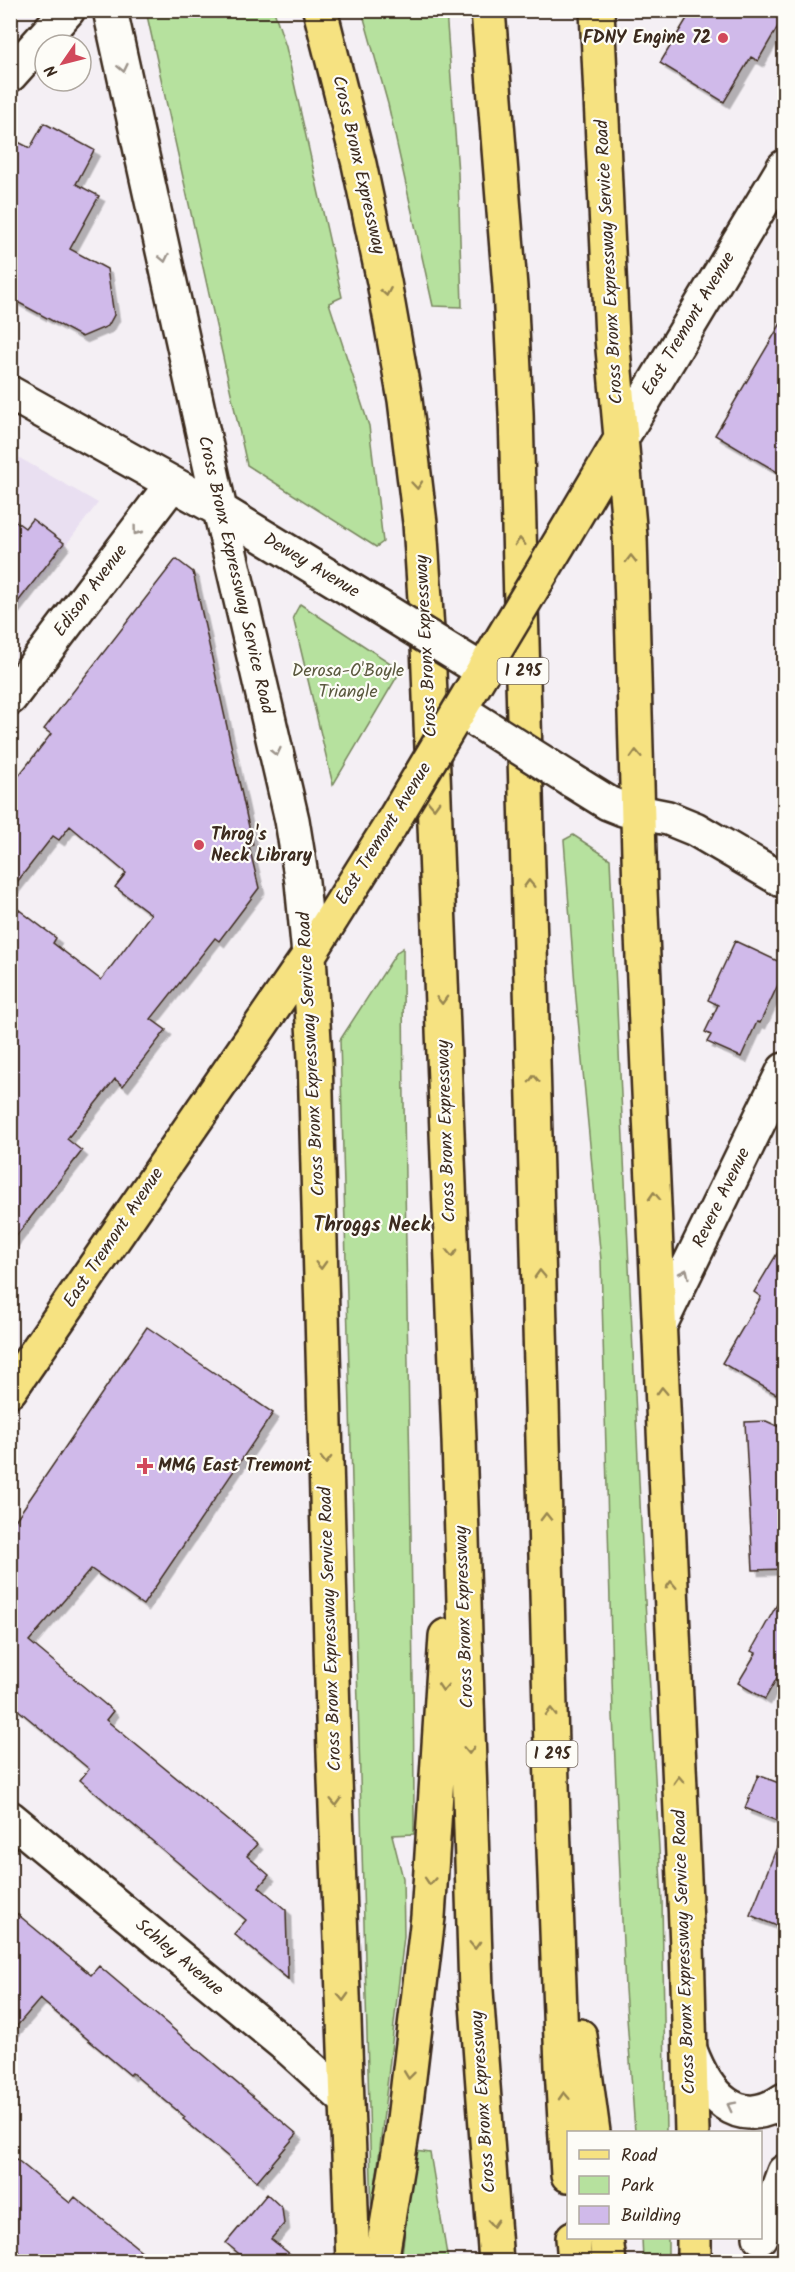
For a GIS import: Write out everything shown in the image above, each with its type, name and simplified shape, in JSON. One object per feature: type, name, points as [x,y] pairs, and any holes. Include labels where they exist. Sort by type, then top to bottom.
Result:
[{"type":"main road","name":"Cross Bronx Expressway","points":[[320,10],[347,114],[384,282],[416,475],[428,657],[459,1440],[476,1991],[496,2262]]},
{"type":"main road","name":"I 295","points":[[488,10],[509,277],[516,413],[553,1822],[567,2157]]},
{"type":"main road","name":"Cross Bronx Expressway Service Road","points":[[597,10],[612,338],[630,537],[638,812],[692,2131]]},
{"type":"main road","name":"East Tremont Avenue","points":[[10,1390],[309,955],[390,826],[621,439]]},
{"type":"main road","name":"Cross Bronx Expressway Service Road","points":[[309,955],[315,1070],[346,2100],[353,2262]]},
{"type":"main road","points":[[381,2262],[403,2128],[428,1917],[459,1440]]},
{"type":"main road","points":[[553,1822],[593,2131]]},
{"type":"main road","points":[[573,2239],[575,2262]]},
{"type":"main road","points":[[606,2239],[609,2262]]},
{"type":"main road","points":[[694,2239],[694,2262]]},
{"type":"street","points":[[10,75],[68,10]]},
{"type":"street","name":"Cross Bronx Expressway Service Road","points":[[110,10],[220,510],[292,820],[302,882],[309,955]]},
{"type":"street","name":"East Tremont Avenue","points":[[621,439],[784,167]]},
{"type":"street","name":"Dewey Avenue","points":[[10,393],[220,510],[483,671]]},
{"type":"street","name":"Edison Avenue","points":[[10,698],[172,484]]},
{"type":"street","points":[[460,710],[608,803],[623,809],[668,818],[696,829],[784,881]]},
{"type":"street","name":"Revere Avenue","points":[[660,1325],[784,1070]]},
{"type":"street","name":"Schley Avenue","points":[[10,1818],[297,2055],[346,2100]]},
{"type":"street","points":[[690,2050],[696,2066],[711,2091],[733,2108],[759,2113],[784,2100]]},
{"type":"street","points":[[762,2232],[784,2172]]},
{"type":"street","points":[[751,2262],[759,2239]]},
{"type":"shaded area","points":[[11,453],[98,503],[11,617]]},
{"type":"green space","points":[[146,11],[274,11],[286,47],[342,297],[329,303],[369,426],[383,542],[376,547],[247,465]]},
{"type":"green space","points":[[362,11],[446,11],[458,173],[462,307],[433,306],[388,104]]},
{"type":"green space","name":"Derosa-O'Boyle Triangle","points":[[300,604],[401,670],[333,785],[293,617]]},
{"type":"green space","points":[[573,835],[610,859],[643,1566],[662,1901],[666,2131],[635,2131],[625,1989],[613,1715],[601,1260],[576,998],[564,840]]},
{"type":"green space","points":[[403,948],[414,1834],[392,1835],[403,1878],[404,1936],[372,2218],[340,1040],[397,952]]},
{"type":"green space","points":[[415,2151],[430,2153],[448,2261],[401,2262]]},
{"type":"green space","points":[[642,2239],[668,2239],[668,2261],[643,2261]]},
{"type":"building","name":"FDNY Engine 72","points":[[692,10],[784,10],[784,16],[758,61],[751,57],[724,102],[660,63]]},
{"type":"building","points":[[44,123],[94,150],[76,184],[99,196],[70,249],[107,269],[114,315],[108,326],[82,337],[10,298],[10,138],[30,148]]},
{"type":"building","points":[[784,318],[784,476],[715,435]]},
{"type":"building","points":[[10,517],[25,528],[32,519],[64,543],[10,612]]},
{"type":"building","points":[[176,559],[193,572],[253,845],[249,846],[259,888],[219,941],[215,938],[151,1019],[166,1030],[123,1086],[115,1079],[67,1139],[82,1151],[10,1244],[10,903],[56,938],[53,943],[101,980],[151,914],[115,887],[126,873],[70,826],[59,840],[53,836],[10,891],[10,787],[51,734],[44,729]]},
{"type":"building","points":[[735,941],[784,964],[784,972],[741,1057],[707,1042],[711,1035],[705,1032],[718,1005],[708,1000]]},
{"type":"building","points":[[784,1242],[784,1378],[776,1394],[722,1363],[761,1297],[754,1292]]},
{"type":"building","points":[[147,1327],[273,1413],[143,1605],[91,1569],[29,1641],[113,1711],[106,1720],[257,1844],[247,1856],[269,1875],[259,1887],[286,1910],[288,1979],[234,1934],[246,1920],[80,1780],[89,1769],[10,1703],[10,1528]]},
{"type":"building","points":[[766,1421],[784,1429],[784,1569],[753,1570],[745,1422]]},
{"type":"building","points":[[784,1592],[784,1670],[782,1669],[765,1699],[738,1683],[756,1653],[751,1651]]},
{"type":"building","points":[[758,1775],[784,1785],[784,1824],[745,1808]]},
{"type":"building","points":[[784,1833],[784,1929],[750,1915]]},
{"type":"building","points":[[10,1908],[91,1975],[99,1966],[297,2134],[257,2181],[183,2119],[185,2117],[132,2073],[130,2075],[40,1999],[10,2034]]},
{"type":"building","points":[[10,2154],[70,2203],[75,2197],[155,2262],[31,2262],[10,2244]]},
{"type":"building","points":[[267,2194],[282,2208],[284,2224],[271,2239],[300,2262],[249,2262],[226,2243]]},
{"type":"place","name":"FDNY Engine 72","points":[[723,38]]},
{"type":"place","name":"Throg's Neck Library","points":[[199,845]]},
{"type":"place","name":"MMG East Tremont","points":[[145,1466]]},
{"type":"district","name":"Throggs Neck","points":[[372,1226]]}]
